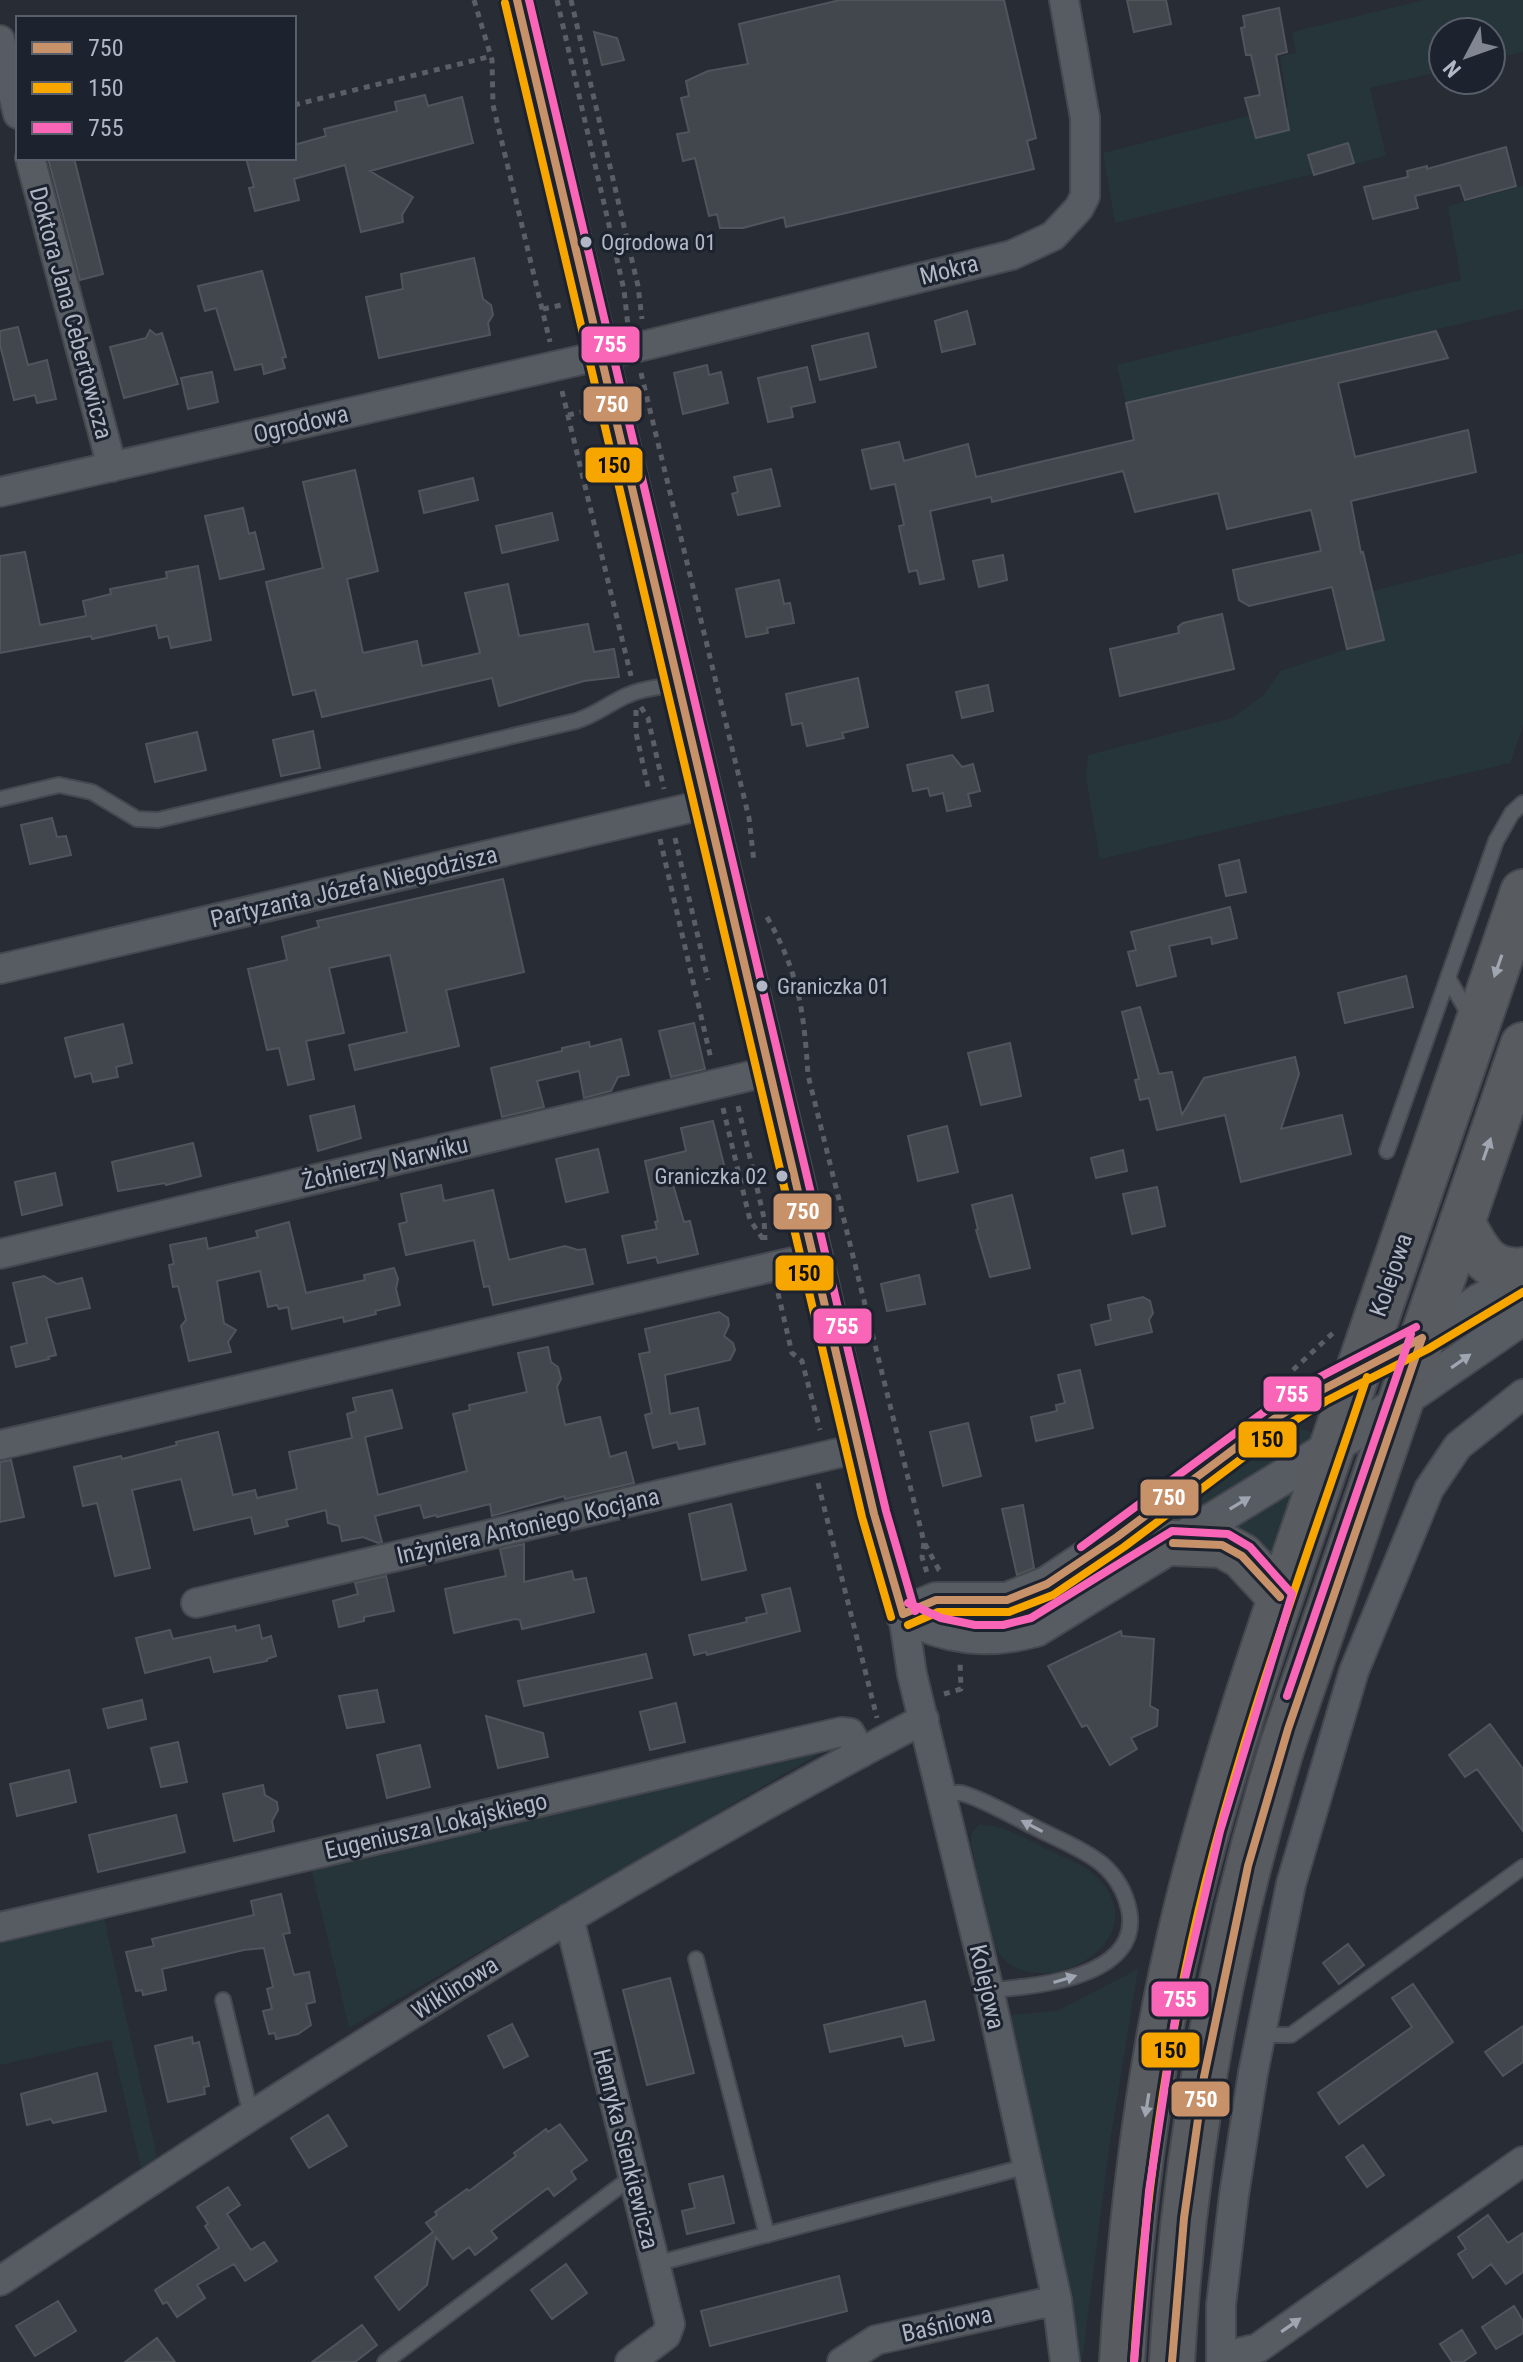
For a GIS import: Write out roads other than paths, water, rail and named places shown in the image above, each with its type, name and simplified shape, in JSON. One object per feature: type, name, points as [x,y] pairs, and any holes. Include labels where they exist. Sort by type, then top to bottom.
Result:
[{"type":"highway","name":"Kolejowa","points":[[1122,2362],[1140,2153],[1165,2007],[1187,1906],[1213,1811],[1280,1597],[1523,892]]},
{"type":"highway","name":"Kolejowa","points":[[1172,2362],[1178,2264],[1195,2120],[1234,1926],[1283,1744],[1523,1045]]},
{"type":"highway","points":[[1462,1222],[1485,1260],[1509,1272],[1523,1270]]},
{"type":"highway","points":[[1173,1543],[1222,1545],[1242,1556],[1280,1597]]},
{"type":"street","points":[[517,0],[528,47],[625,345],[679,684],[874,1514],[903,1614]]},
{"type":"street","name":"Mokra","points":[[625,345],[1012,255],[1053,236],[1079,208],[1085,196],[1085,118],[1064,0]]},
{"type":"street","points":[[0,40],[16,106]]},
{"type":"street","name":"Doktora Jana Cebertowicza","points":[[31,160],[112,467]]},
{"type":"street","name":"Ogrodowa","points":[[0,492],[625,345]]},
{"type":"street","name":"Partyzanta Józefa Niegodzisza","points":[[0,969],[707,804]]},
{"type":"street","name":"Żołnierzy Narwiku","points":[[0,1254],[771,1071]]},
{"type":"street","points":[[0,1445],[768,1255],[815,1257]]},
{"type":"street","points":[[903,1614],[936,1600],[1007,1600],[1047,1584],[1117,1537],[1274,1419],[1422,1338],[1523,1278]]},
{"type":"street","points":[[903,1614],[937,1629],[974,1637],[1005,1637],[1036,1629],[1332,1448],[1523,1317]]},
{"type":"street","points":[[1523,1394],[1473,1432],[1445,1461],[1429,1489],[1354,1671],[1291,1884],[1260,2035],[1234,2195],[1221,2305],[1221,2359],[1258,2348],[1523,2161]]},
{"type":"street","name":"Inżyniera Antoniego Kocjana","points":[[196,1603],[860,1448]]},
{"type":"street","name":"Kolejowa","points":[[903,1614],[922,1710],[1028,2166],[1057,2300],[1065,2362]]},
{"type":"street","name":"Wiklinowa","points":[[0,2281],[251,2115],[569,1918],[872,1747],[922,1710]]},
{"type":"street","name":"Eugeniusza Lokajskiego","points":[[0,1927],[841,1732],[850,1733],[872,1747]]},
{"type":"street","name":"Henryka Sienkiewicza","points":[[569,1918],[670,2324],[669,2330],[630,2362]]},
{"type":"street","name":"Baśniowa","points":[[842,2362],[876,2340],[1057,2300]]},
{"type":"lane","points":[[0,799],[59,785],[92,792],[137,819],[158,820],[576,721],[597,715],[634,692],[679,684]]},
{"type":"lane","points":[[1387,1151],[1496,841],[1512,813],[1523,803]]},
{"type":"lane","points":[[1448,978],[1476,1027]]},
{"type":"lane","points":[[942,1796],[959,1793],[1011,1815],[1101,1863],[1124,1889],[1131,1919],[1123,1947],[1102,1965],[1067,1980],[1034,1987],[989,1990]]},
{"type":"lane","points":[[1260,2035],[1291,2035],[1523,1867]]},
{"type":"lane","points":[[696,1959],[767,2235]]},
{"type":"lane","points":[[223,2000],[251,2115]]},
{"type":"lane","points":[[655,2264],[1028,2166]]},
{"type":"lane","points":[[385,2362],[632,2177]]},
{"type":"place","name":"Ogrodowa 01","points":[[586,242]]},
{"type":"place","name":"Graniczka 01","points":[[762,986]]},
{"type":"place","name":"Graniczka 02","points":[[782,1176]]}]
